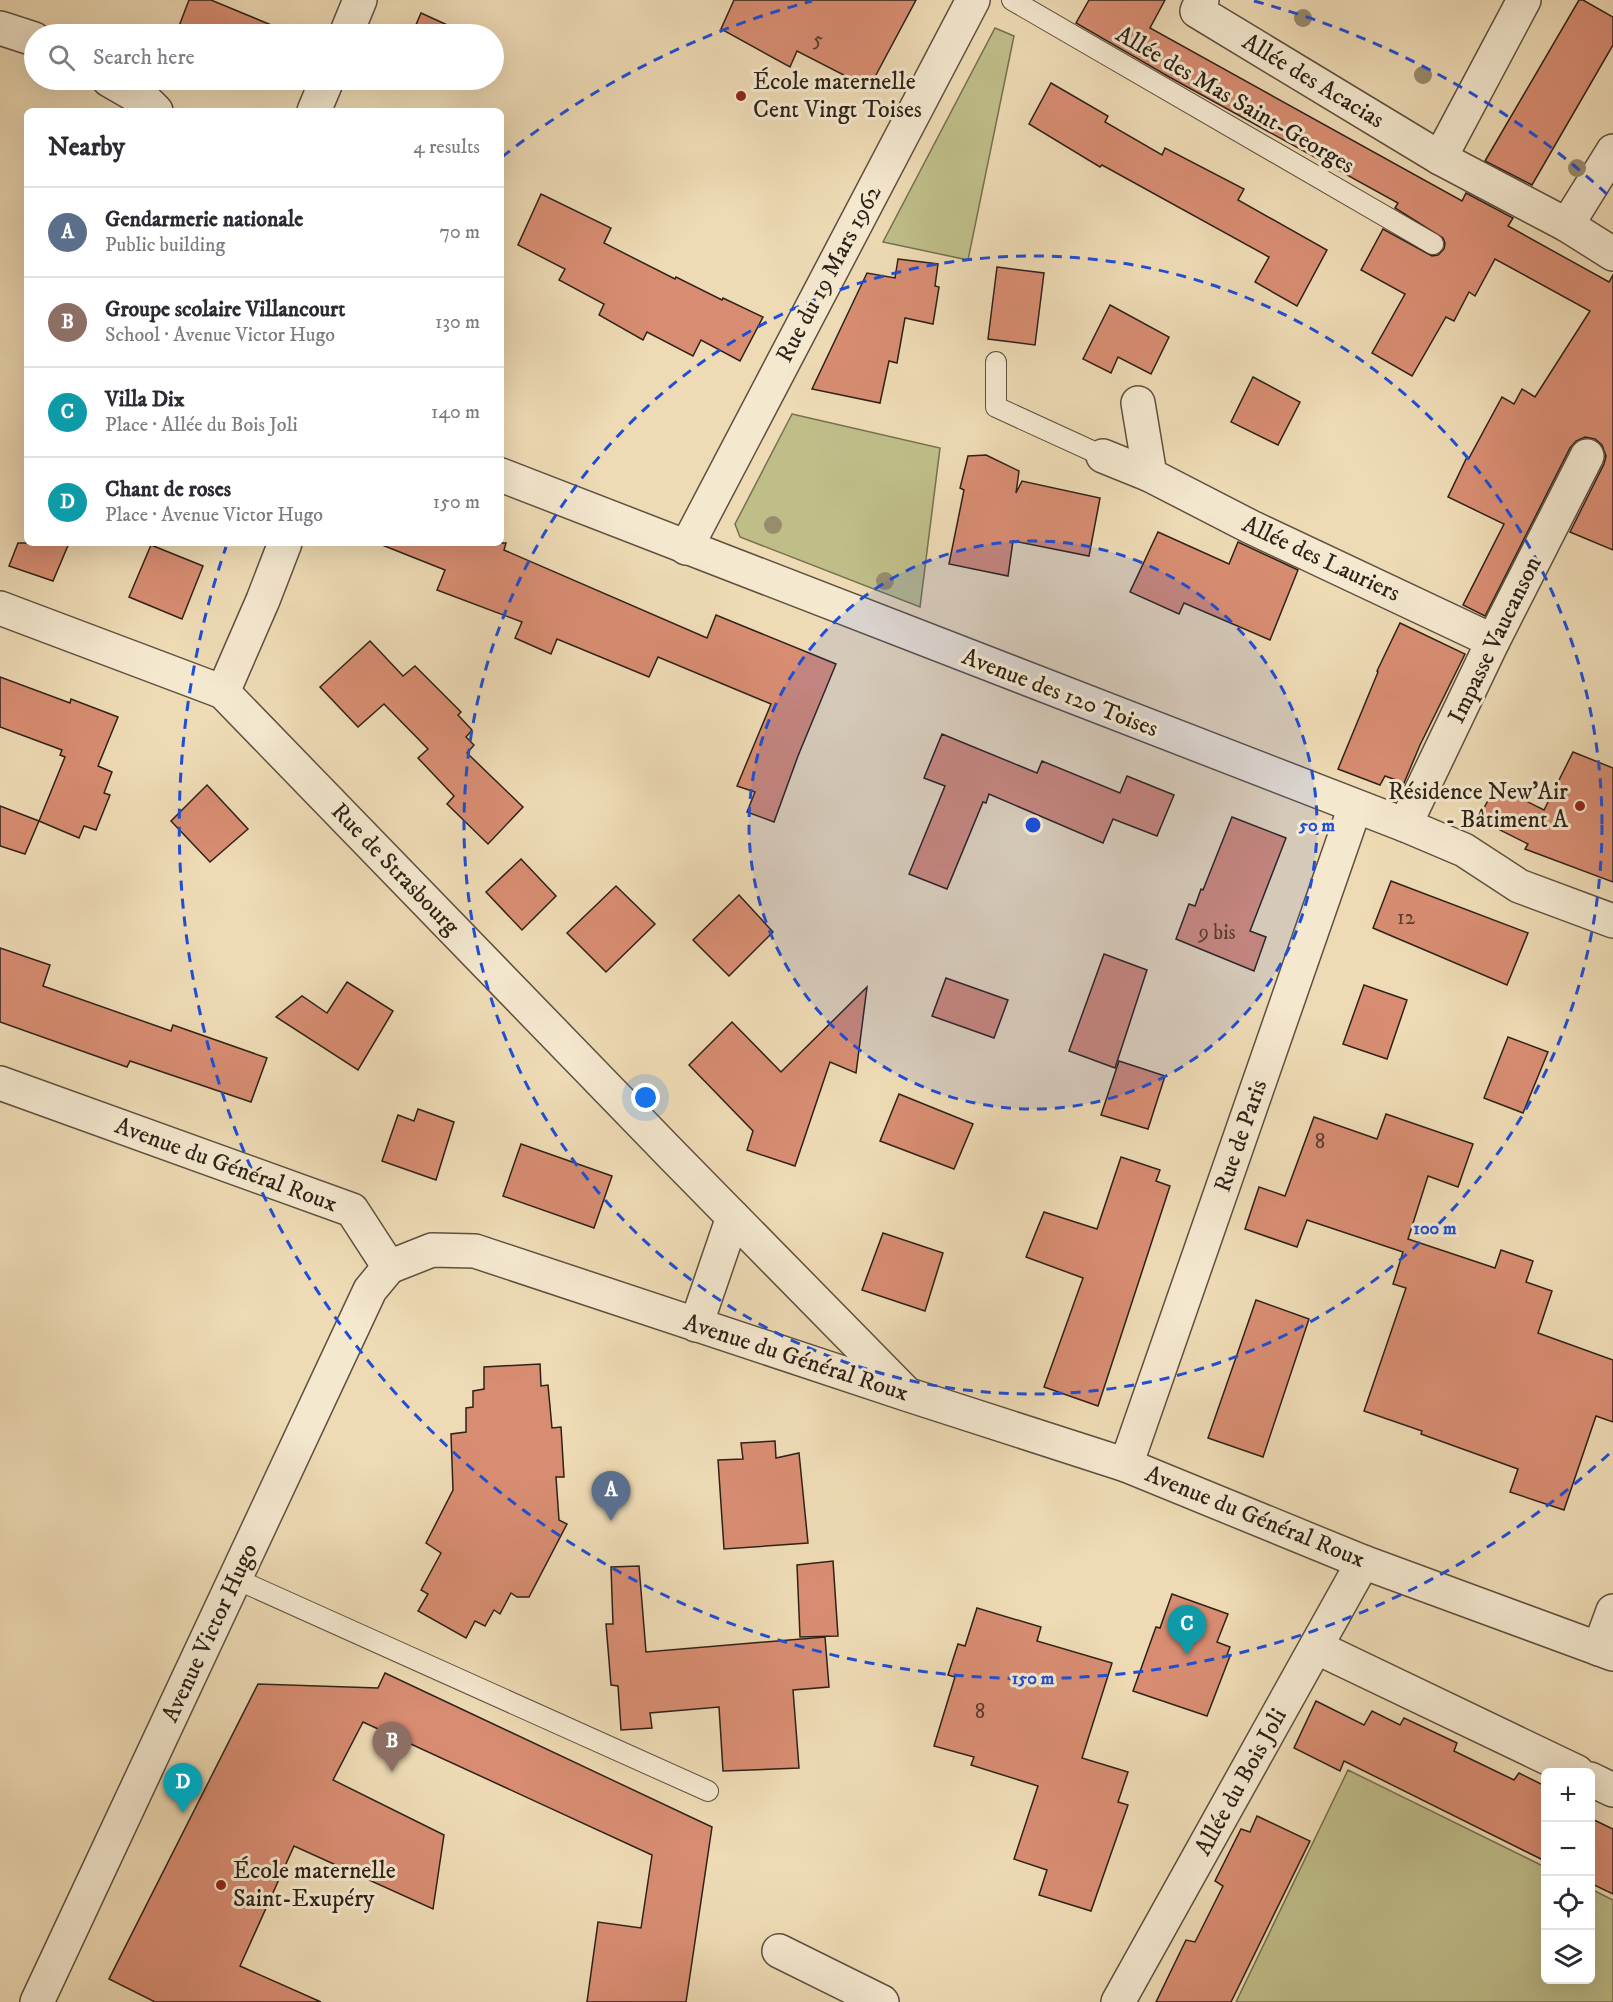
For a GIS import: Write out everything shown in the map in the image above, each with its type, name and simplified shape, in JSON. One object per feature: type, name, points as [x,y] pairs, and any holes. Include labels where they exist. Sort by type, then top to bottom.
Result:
[{"type":"street","points":[[350,24],[360,0]]},
{"type":"street","name":"Rue du 19 Mars 1962","points":[[686,548],[973,0]]},
{"type":"street","name":"Allée des Acacias","points":[[1202,0],[1197,11],[1440,158],[1567,225],[1613,254]]},
{"type":"street","points":[[1440,158],[1524,0]]},
{"type":"street","points":[[0,28],[24,36]]},
{"type":"street","points":[[126,90],[153,108]]},
{"type":"street","points":[[315,108],[323,90]]},
{"type":"street","points":[[1567,225],[1613,151]]},
{"type":"street","points":[[1138,403],[1150,475]]},
{"type":"street","name":"Allée des Lauriers","points":[[1103,456],[1150,475],[1251,527],[1493,641]]},
{"type":"street","name":"Impasse Vaucanson","points":[[1405,825],[1493,641],[1587,456]]},
{"type":"street","name":"Avenue des 120 Toises","points":[[504,476],[1405,825],[1464,850],[1518,886],[1613,921]]},
{"type":"street","points":[[223,692],[284,546]]},
{"type":"street","name":"Rue de Strasbourg","points":[[0,608],[223,692],[909,1395]]},
{"type":"street","name":"Rue de Paris","points":[[1126,1465],[1355,807]]},
{"type":"street","name":"Avenue du Général Roux","points":[[0,1083],[352,1210],[389,1267],[432,1250],[475,1251],[1126,1465],[1363,1562],[1606,1652]]},
{"type":"street","points":[[696,1325],[733,1217]]},
{"type":"street","name":"Avenue Victor Hugo","points":[[37,2002],[370,1290],[389,1267]]},
{"type":"street","name":"Allée du Bois Joli","points":[[1118,2002],[1363,1562]]},
{"type":"street","points":[[1606,1652],[1613,1611]]},
{"type":"street","points":[[1316,1647],[1567,1768]]},
{"type":"street","points":[[1595,1781],[1613,1790]]},
{"type":"street","points":[[779,1951],[882,2002]]},
{"type":"lane","name":"Allée des Mas Saint-Georges","points":[[1012,0],[1433,244]]},
{"type":"lane","points":[[996,362],[996,407],[1103,456]]},
{"type":"lane","points":[[236,1579],[708,1791]]},
{"type":"shaded area","points":[[995,28],[1014,36],[968,260],[883,242]]},
{"type":"shaded area","points":[[792,414],[940,448],[920,607],[740,537],[735,524]]},
{"type":"shaded area","points":[[1348,1770],[1541,1865],[1541,1984],[1595,1984],[1595,1891],[1613,1900],[1613,2002],[1236,2002]]},
{"type":"building","points":[[189,0],[211,0],[269,24],[180,24]]},
{"type":"building","points":[[734,0],[916,0],[869,88],[797,51],[790,67],[721,29]]},
{"type":"building","points":[[1089,0],[1165,0],[1150,28],[1462,201],[1466,193],[1513,218],[1508,226],[1609,282],[1613,275],[1613,550],[1570,532],[1606,456],[1602,445],[1595,439],[1585,437],[1576,441],[1570,448],[1485,616],[1463,605],[1504,524],[1448,497],[1467,457],[1469,458],[1502,397],[1514,404],[1522,389],[1535,397],[1590,311],[1495,259],[1475,296],[1469,292],[1454,321],[1446,317],[1412,376],[1372,353],[1405,294],[1361,270],[1383,229],[1432,256],[1438,255],[1444,249],[1443,238],[1395,208],[1398,203],[1076,23]]},
{"type":"building","points":[[1579,0],[1613,17],[1613,45],[1532,185],[1485,161]]},
{"type":"building","points":[[421,13],[445,24],[416,24]]},
{"type":"building","points":[[1051,83],[1108,116],[1105,122],[1162,155],[1165,148],[1244,189],[1238,200],[1327,250],[1297,306],[1255,282],[1269,257],[1102,165],[1100,167],[1029,124]]},
{"type":"building","points":[[541,194],[611,228],[604,243],[675,279],[676,277],[763,317],[740,361],[701,340],[693,356],[647,332],[643,340],[599,315],[604,304],[559,280],[565,269],[518,245]]},
{"type":"building","points":[[898,259],[938,264],[935,286],[939,287],[933,324],[905,318],[897,363],[889,361],[880,403],[812,389],[867,273],[895,278]]},
{"type":"building","points":[[997,267],[1044,273],[1035,345],[988,339]]},
{"type":"building","points":[[1110,305],[1169,337],[1151,374],[1118,357],[1111,373],[1083,359]]},
{"type":"building","points":[[1253,377],[1300,402],[1278,445],[1231,422]]},
{"type":"building","points":[[986,455],[1019,471],[1016,493],[1022,481],[1100,498],[1089,556],[1013,541],[1008,576],[949,564],[964,490],[960,488],[968,456]]},
{"type":"building","points":[[1158,532],[1229,564],[1238,542],[1298,570],[1270,640],[1184,603],[1179,614],[1130,592]]},
{"type":"building","points":[[18,543],[24,543],[24,546],[68,546],[53,581],[9,566]]},
{"type":"building","points":[[506,543],[504,550],[707,638],[716,615],[836,664],[774,822],[747,812],[755,792],[737,786],[771,704],[658,657],[649,677],[557,639],[551,654],[515,638],[522,622],[437,590],[445,570],[385,546],[504,546]]},
{"type":"building","points":[[151,546],[203,566],[182,619],[129,597]]},
{"type":"building","points":[[1400,623],[1465,654],[1404,783],[1385,776],[1380,785],[1338,769],[1377,671]]},
{"type":"building","points":[[370,641],[403,676],[415,666],[461,712],[458,715],[472,730],[466,737],[474,745],[467,753],[523,807],[488,844],[447,804],[454,796],[418,758],[428,749],[384,704],[358,727],[320,687]]},
{"type":"building","points":[[0,677],[70,703],[71,699],[118,717],[98,766],[112,772],[104,793],[110,795],[96,830],[84,826],[79,838],[39,821],[65,757],[60,755],[62,750],[0,727]]},
{"type":"building","points":[[942,734],[1037,773],[1042,761],[1120,793],[1127,776],[1174,795],[1157,836],[1113,819],[1103,843],[989,794],[986,803],[983,802],[947,889],[909,874],[945,786],[924,778]]},
{"type":"building","name":"Résidence New'Air - Bâtiment A","points":[[1573,752],[1613,768],[1613,882],[1525,849],[1528,844],[1478,819],[1496,786],[1544,810]]},
{"type":"building","points":[[207,785],[248,829],[210,862],[171,821]]},
{"type":"building","points":[[0,806],[39,821],[25,854],[0,846]]},
{"type":"building","points":[[1232,817],[1286,838],[1250,931],[1266,937],[1254,971],[1176,939],[1189,904],[1195,906],[1201,889],[1203,890]]},
{"type":"building","points":[[521,859],[556,896],[522,930],[486,892]]},
{"type":"building","points":[[1391,881],[1528,933],[1507,985],[1373,928]]},
{"type":"building","points":[[616,886],[655,924],[606,972],[567,933]]},
{"type":"building","points":[[739,895],[773,932],[729,976],[693,940]]},
{"type":"building","points":[[0,948],[50,965],[43,986],[171,1031],[173,1025],[267,1058],[251,1102],[130,1061],[127,1067],[0,1022]]},
{"type":"building","points":[[1104,954],[1147,970],[1115,1068],[1069,1051]]},
{"type":"building","points":[[946,978],[1008,1000],[994,1038],[932,1016]]},
{"type":"building","points":[[347,982],[393,1011],[358,1070],[276,1017],[302,996],[327,1013]]},
{"type":"building","points":[[1364,985],[1407,1000],[1387,1059],[1343,1044]]},
{"type":"building","points":[[867,987],[856,1073],[830,1062],[795,1166],[747,1150],[753,1131],[689,1065],[732,1022],[781,1072]]},
{"type":"building","points":[[1508,1037],[1548,1052],[1523,1113],[1484,1098]]},
{"type":"building","points":[[1119,1061],[1165,1076],[1148,1129],[1101,1115]]},
{"type":"building","points":[[899,1094],[973,1124],[954,1169],[880,1141]]},
{"type":"building","points":[[418,1109],[454,1122],[436,1180],[382,1161],[398,1115],[414,1121]]},
{"type":"building","points":[[1386,1114],[1473,1144],[1458,1187],[1428,1176],[1408,1239],[1495,1268],[1501,1250],[1533,1261],[1526,1282],[1552,1291],[1538,1333],[1613,1360],[1613,1422],[1596,1416],[1564,1510],[1510,1492],[1518,1469],[1364,1411],[1406,1288],[1393,1284],[1403,1252],[1307,1220],[1297,1247],[1245,1229],[1259,1187],[1285,1196],[1314,1117],[1377,1139]]},
{"type":"building","points":[[521,1144],[612,1176],[594,1228],[503,1196]]},
{"type":"building","points":[[1121,1157],[1160,1170],[1156,1181],[1170,1186],[1098,1406],[1044,1387],[1083,1278],[1026,1257],[1044,1212],[1097,1229]]},
{"type":"building","points":[[883,1233],[943,1253],[925,1311],[862,1290]]},
{"type":"building","points":[[1256,1300],[1309,1319],[1263,1457],[1208,1438]]},
{"type":"building","points":[[540,1364],[541,1386],[548,1385],[552,1428],[561,1427],[564,1477],[556,1477],[559,1520],[567,1524],[529,1597],[517,1597],[511,1593],[500,1614],[494,1610],[485,1626],[475,1621],[466,1638],[418,1611],[428,1594],[421,1590],[441,1553],[426,1543],[453,1490],[451,1434],[466,1432],[466,1408],[473,1407],[473,1391],[484,1389],[484,1367]]},
{"type":"building","points":[[775,1441],[776,1458],[799,1453],[808,1543],[724,1549],[718,1460],[743,1459],[741,1443]]},
{"type":"building","points":[[833,1561],[838,1636],[800,1637],[797,1565]]},
{"type":"building","points":[[639,1566],[646,1652],[825,1637],[829,1687],[793,1690],[799,1768],[723,1771],[719,1707],[650,1713],[652,1728],[621,1730],[618,1686],[611,1685],[606,1624],[613,1624],[611,1567]]},
{"type":"building","points":[[1172,1594],[1228,1614],[1217,1642],[1230,1647],[1227,1655],[1230,1656],[1207,1716],[1133,1691],[1156,1627],[1160,1628]]},
{"type":"building","points":[[977,1608],[1041,1627],[1037,1641],[1112,1663],[1082,1758],[1128,1772],[1118,1802],[1128,1805],[1091,1911],[1039,1895],[1047,1870],[1014,1859],[1038,1786],[971,1765],[974,1757],[934,1746],[955,1677],[948,1675],[958,1644],[965,1646]]},
{"type":"building","points":[[385,1673],[712,1827],[686,2002],[587,2002],[598,1922],[641,1928],[652,1855],[363,1722],[333,1780],[444,1835],[433,1909],[294,1846],[240,1966],[321,2002],[155,2002],[109,1979],[258,1684],[378,1688]]},
{"type":"building","points":[[1316,1701],[1364,1725],[1372,1711],[1400,1725],[1404,1718],[1457,1743],[1454,1751],[1514,1780],[1519,1773],[1541,1784],[1541,1859],[1344,1761],[1340,1771],[1294,1748]]},
{"type":"building","points":[[1257,1816],[1310,1841],[1231,2002],[1156,2002],[1186,1940],[1195,1942],[1223,1886],[1215,1881],[1241,1829],[1250,1832]]},
{"type":"building","points":[[1595,1820],[1613,1829],[1613,1894],[1595,1885]]},
{"type":"place","name":"École maternelle Cent Vingt Toises","points":[[741,96]]},
{"type":"place","name":"Résidence New'Air - Bâtiment A","points":[[1580,806]]},
{"type":"place","name":"Gendarmerie nationale","points":[[611,1521]]},
{"type":"place","name":"Villa Dix","points":[[1187,1655]]},
{"type":"place","name":"Groupe scolaire Villancourt","points":[[392,1772]]},
{"type":"place","name":"Chant de roses","points":[[183,1813]]},
{"type":"place","name":"École maternelle Saint-Exupéry","points":[[221,1885]]}]
